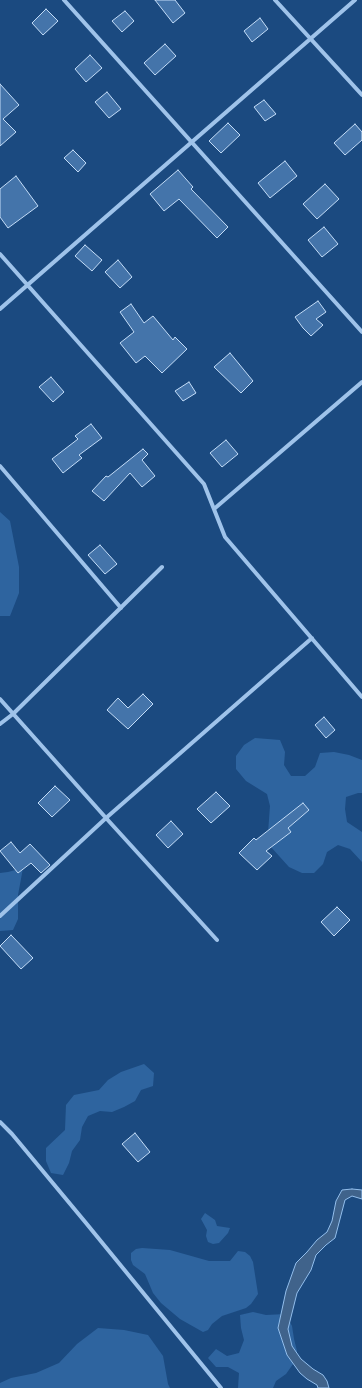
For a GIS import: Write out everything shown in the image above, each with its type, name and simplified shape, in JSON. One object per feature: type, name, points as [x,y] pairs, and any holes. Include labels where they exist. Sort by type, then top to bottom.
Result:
[{"type":"street","points":[[64,0],[362,332]]},
{"type":"street","points":[[275,0],[362,95]]},
{"type":"street","points":[[0,309],[355,0]]},
{"type":"street","points":[[0,254],[204,484],[225,537],[362,697]]},
{"type":"street","points":[[214,509],[362,382]]},
{"type":"street","points":[[0,466],[121,608]]},
{"type":"street","points":[[0,724],[13,714],[162,567]]},
{"type":"street","points":[[0,916],[106,818],[312,638]]},
{"type":"street","points":[[0,699],[217,940]]},
{"type":"street","points":[[0,1122],[12,1134],[81,1217],[221,1388]]},
{"type":"shaded area","points":[[0,512],[10,521],[19,567],[19,593],[10,616],[0,616]]},
{"type":"shaded area","points":[[255,738],[280,740],[285,752],[284,765],[291,776],[305,776],[315,767],[320,753],[334,752],[349,755],[362,760],[362,793],[346,797],[345,809],[347,822],[362,832],[362,862],[350,849],[338,845],[327,852],[323,864],[314,873],[302,873],[289,867],[271,847],[268,833],[270,806],[267,794],[246,781],[236,769],[236,756],[244,745]]},
{"type":"shaded area","points":[[23,868],[18,895],[18,919],[13,930],[0,931],[0,873]]},
{"type":"shaded area","points":[[144,1064],[154,1073],[153,1086],[141,1090],[135,1101],[124,1107],[112,1112],[100,1111],[88,1116],[82,1127],[80,1140],[72,1151],[69,1163],[63,1175],[51,1173],[46,1161],[46,1148],[65,1130],[66,1105],[74,1095],[99,1090],[108,1080],[121,1072]]},
{"type":"shaded area","points":[[342,1190],[362,1190],[362,1199],[352,1196],[345,1200],[335,1238],[316,1255],[311,1270],[297,1293],[288,1329],[292,1346],[301,1359],[323,1375],[327,1381],[329,1388],[318,1388],[317,1385],[300,1373],[287,1355],[278,1328],[286,1291],[296,1263],[317,1240],[327,1232],[332,1221],[336,1201]]},
{"type":"shaded area","points":[[205,1213],[215,1220],[217,1226],[230,1228],[228,1233],[219,1243],[213,1244],[208,1242],[206,1236],[207,1230],[201,1219]]},
{"type":"shaded area","points":[[136,1249],[170,1250],[209,1261],[230,1261],[238,1251],[245,1252],[250,1256],[253,1262],[258,1294],[246,1308],[222,1316],[212,1324],[208,1330],[203,1332],[180,1319],[161,1303],[153,1293],[145,1274],[133,1265],[131,1260],[131,1253]]},
{"type":"shaded area","points":[[253,1312],[266,1315],[286,1314],[292,1326],[297,1351],[293,1364],[286,1374],[276,1381],[273,1388],[238,1388],[239,1373],[228,1367],[216,1367],[208,1358],[216,1349],[227,1356],[239,1353],[244,1340],[240,1315]]},
{"type":"shaded area","points":[[98,1328],[124,1330],[148,1335],[163,1356],[170,1388],[0,1388],[0,1383],[11,1378],[36,1373],[59,1363],[77,1344]]},
{"type":"building","points":[[155,0],[175,0],[185,13],[173,23]]},
{"type":"building","points":[[46,9],[58,21],[43,35],[32,23]]},
{"type":"building","points":[[125,11],[134,21],[122,32],[112,21]]},
{"type":"building","points":[[260,18],[268,29],[252,42],[244,31]]},
{"type":"building","points":[[165,44],[176,56],[155,75],[144,63]]},
{"type":"building","points":[[90,55],[102,68],[86,82],[75,69]]},
{"type":"building","points":[[0,84],[19,105],[3,119],[16,132],[0,146]]},
{"type":"building","points":[[107,92],[121,109],[109,118],[95,102]]},
{"type":"building","points":[[264,100],[276,114],[265,121],[254,107]]},
{"type":"building","points":[[228,123],[240,135],[221,153],[209,141]]},
{"type":"building","points":[[355,124],[362,132],[362,140],[345,155],[334,143]]},
{"type":"building","points":[[73,150],[86,163],[78,172],[64,158]]},
{"type":"building","points":[[285,161],[297,176],[270,198],[258,183]]},
{"type":"building","points":[[178,170],[193,187],[191,189],[228,227],[217,238],[179,199],[164,211],[150,194]]},
{"type":"building","points":[[16,176],[38,206],[8,228],[0,217],[0,189]]},
{"type":"building","points":[[325,184],[339,199],[317,219],[303,204]]},
{"type":"building","points":[[324,227],[338,244],[322,257],[308,240]]},
{"type":"building","points":[[85,245],[102,260],[92,271],[75,256]]},
{"type":"building","points":[[118,260],[132,277],[120,288],[105,272]]},
{"type":"building","points":[[318,301],[326,312],[316,319],[323,325],[311,336],[295,317]]},
{"type":"building","points":[[131,304],[144,323],[153,316],[173,340],[175,337],[187,349],[162,373],[145,356],[136,363],[120,343],[134,332],[120,312]]},
{"type":"building","points":[[230,353],[253,381],[241,393],[214,367]]},
{"type":"building","points":[[51,377],[64,392],[53,402],[39,387]]},
{"type":"building","points":[[189,382],[196,393],[183,401],[175,391]]},
{"type":"building","points":[[91,424],[102,438],[79,455],[82,458],[63,473],[52,459],[78,439],[75,436]]},
{"type":"building","points":[[226,440],[238,454],[222,467],[210,453]]},
{"type":"building","points":[[143,449],[148,454],[142,460],[155,476],[142,487],[130,473],[104,501],[92,491],[106,476],[108,477]]},
{"type":"building","points":[[100,545],[117,564],[105,574],[88,555]]},
{"type":"building","points":[[143,694],[153,704],[128,729],[107,710],[118,698],[128,708]]},
{"type":"building","points":[[324,717],[335,730],[326,738],[315,725]]},
{"type":"building","points":[[55,786],[70,800],[52,817],[38,803]]},
{"type":"building","points":[[216,792],[230,806],[211,823],[197,809]]},
{"type":"building","points":[[303,803],[309,810],[288,828],[291,832],[266,851],[272,856],[257,870],[239,853],[254,838],[256,840]]},
{"type":"building","points":[[171,821],[183,834],[168,848],[156,835]]},
{"type":"building","points":[[11,842],[20,853],[30,844],[50,865],[41,873],[31,863],[18,873],[0,851]]},
{"type":"building","points":[[337,907],[350,920],[334,936],[321,922]]},
{"type":"building","points":[[11,935],[33,958],[21,969],[0,946]]},
{"type":"building","points":[[135,1133],[150,1152],[138,1162],[122,1144]]}]
